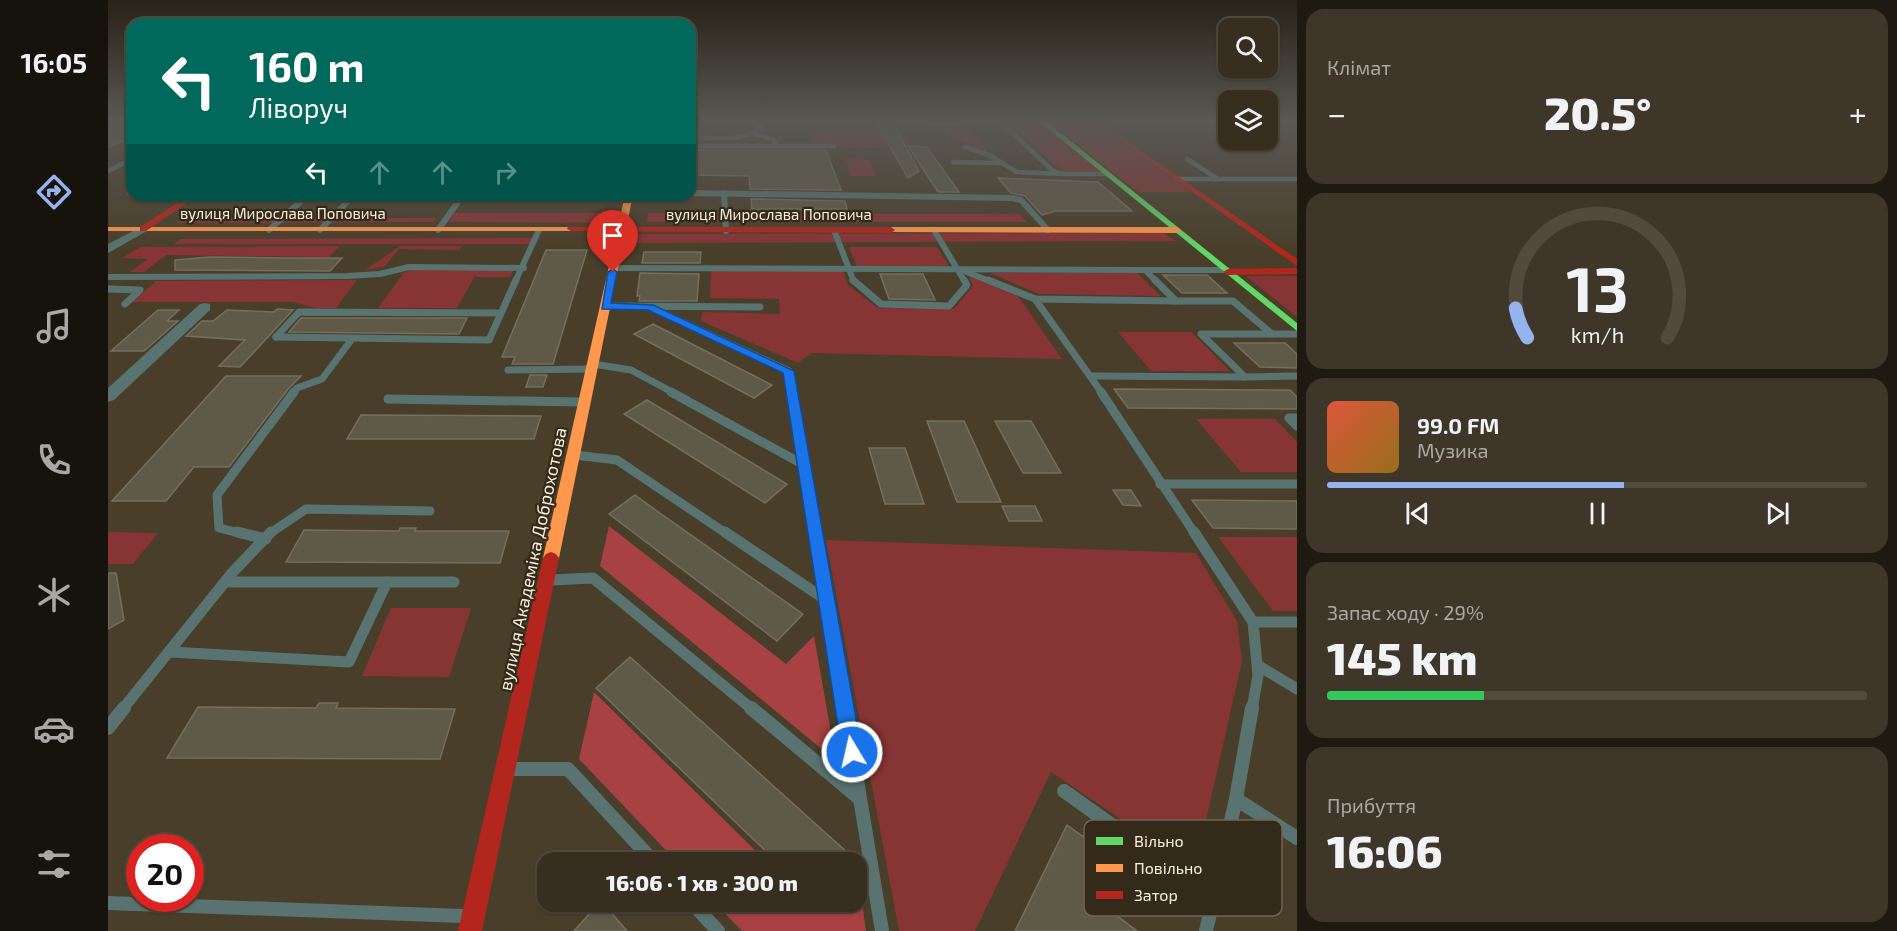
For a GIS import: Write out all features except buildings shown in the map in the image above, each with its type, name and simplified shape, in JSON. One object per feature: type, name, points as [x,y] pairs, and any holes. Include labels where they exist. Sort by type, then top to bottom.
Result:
[{"type":"street","points":[[1097,165],[1297,328]]},
{"type":"street","points":[[1158,165],[1297,263]]},
{"type":"street","points":[[1134,196],[1158,196]]},
{"type":"street","points":[[1180,196],[1201,196]]},
{"type":"street","points":[[108,249],[186,201]]},
{"type":"street","name":"вулиця Академіка Доброхотова","points":[[472,923],[628,201]]},
{"type":"street","name":"вулиця Мирослава Поповича","points":[[108,229],[1177,230]]},
{"type":"street","points":[[1227,271],[1297,272]]},
{"type":"street","points":[[108,397],[205,307]]},
{"type":"lane","points":[[1008,165],[1017,172],[1108,174]]},
{"type":"lane","points":[[1047,165],[1062,174]]},
{"type":"lane","points":[[1197,165],[1218,179]]},
{"type":"lane","points":[[1177,179],[1297,180]]},
{"type":"lane","points":[[696,193],[1011,198],[1021,200],[1048,230]]},
{"type":"lane","points":[[724,193],[726,231]]},
{"type":"lane","points":[[269,230],[301,201]]},
{"type":"lane","points":[[320,230],[348,201]]},
{"type":"lane","points":[[438,230],[458,201]]},
{"type":"lane","points":[[501,313],[299,312],[276,337],[489,340],[539,230]]},
{"type":"lane","points":[[834,230],[854,283],[881,304],[949,306],[967,285],[934,230]]},
{"type":"lane","points":[[108,277],[347,276],[409,267],[524,267]]},
{"type":"lane","points":[[613,267],[1227,271]]},
{"type":"lane","points":[[958,269],[1035,299],[1233,301],[1272,334]]},
{"type":"lane","points":[[1145,270],[1176,301]]},
{"type":"lane","points":[[108,289],[140,290],[125,304]]},
{"type":"lane","points":[[1035,299],[1091,376],[1253,622],[1259,666],[1231,820]]},
{"type":"lane","points":[[605,306],[760,308]]},
{"type":"lane","points":[[650,307],[789,371],[882,931]]},
{"type":"lane","points":[[1245,377],[1201,334],[1297,334]]},
{"type":"lane","points":[[266,539],[219,528],[216,495],[297,388],[322,379],[352,339]]},
{"type":"lane","points":[[508,370],[592,366],[631,370],[804,465]]},
{"type":"lane","points":[[1091,376],[1297,376]]},
{"type":"lane","points":[[387,399],[584,402]]},
{"type":"lane","points":[[1297,418],[1289,418],[1297,426]]},
{"type":"lane","points":[[573,455],[617,460],[826,600]]},
{"type":"lane","points":[[1160,484],[1297,484]]},
{"type":"lane","points":[[108,728],[226,582],[266,539],[264,537],[306,509],[429,511]]},
{"type":"lane","points":[[546,580],[593,578],[859,798]]},
{"type":"lane","points":[[226,582],[454,582]]},
{"type":"lane","points":[[170,652],[349,662],[387,582]]},
{"type":"lane","points":[[1253,622],[1297,622]]},
{"type":"lane","points":[[1259,666],[1297,689]]},
{"type":"lane","points":[[505,769],[568,769],[645,852]]},
{"type":"lane","points":[[1065,791],[1105,820]]},
{"type":"lane","points":[[1236,799],[1269,820]]},
{"type":"lane","points":[[1282,828],[1297,838]]},
{"type":"lane","points":[[108,903],[472,923]]},
{"type":"lane","points":[[700,912],[718,931]]},
{"type":"lane","points":[[1206,931],[1210,916]]},
{"type":"shaded area","points":[[847,165],[871,165],[876,176],[851,176]]},
{"type":"shaded area","points":[[1056,165],[1093,165],[1101,172],[1063,172]]},
{"type":"shaded area","points":[[1104,165],[1153,165],[1191,192],[1138,192]]},
{"type":"shaded area","points":[[454,213],[617,213],[615,223],[448,222]]},
{"type":"shaded area","points":[[648,213],[1019,214],[1027,222],[647,222]]},
{"type":"shaded area","points":[[179,218],[437,218],[433,222],[178,223]]},
{"type":"shaded area","points":[[1163,233],[1176,241],[637,243],[638,234]]},
{"type":"shaded area","points":[[533,238],[530,244],[174,244],[180,239]]},
{"type":"shaded area","points":[[340,246],[329,257],[166,255],[144,272],[130,272],[148,259],[122,258],[140,247]]},
{"type":"shaded area","points":[[400,246],[462,246],[459,250],[399,249],[385,266],[364,271]]},
{"type":"shaded area","points":[[849,247],[937,247],[949,266],[857,267]]},
{"type":"shaded area","points":[[415,269],[514,269],[510,277],[476,277],[476,274],[457,308],[378,308],[403,274],[399,274]]},
{"type":"shaded area","points":[[711,270],[843,271],[848,285],[878,308],[954,309],[973,286],[969,276],[1018,296],[1062,359],[811,353],[798,363],[701,321],[702,312],[780,314],[779,299],[710,298]]},
{"type":"shaded area","points":[[990,273],[1137,273],[1161,296],[1039,294]]},
{"type":"shaded area","points":[[1246,276],[1297,276],[1297,317]]},
{"type":"shaded area","points":[[357,280],[336,308],[315,308],[293,302],[132,302],[156,281]]},
{"type":"shaded area","points":[[1118,332],[1191,332],[1230,371],[1151,371]]},
{"type":"shaded area","points":[[1196,419],[1275,419],[1297,442],[1297,472],[1241,472]]},
{"type":"shaded area","points":[[609,526],[786,664],[814,636],[836,761],[600,566]]},
{"type":"shaded area","points":[[108,532],[158,533],[133,564],[108,564]]},
{"type":"shaded area","points":[[1218,537],[1297,537],[1297,611],[1273,611]]},
{"type":"shaded area","points":[[826,540],[1196,553],[1237,621],[1242,661],[1206,820],[1122,820],[1051,772],[975,931],[899,931]]},
{"type":"shaded area","points":[[391,608],[471,608],[449,677],[362,676]]},
{"type":"shaded area","points":[[594,692],[757,852],[667,852],[579,759]]},
{"type":"shaded area","points":[[724,912],[817,912],[863,912],[866,931],[742,931]]},
{"type":"traffic: fast","points":[[1097,165],[1297,328]]},
{"type":"traffic: slow","points":[[551,558],[628,201]]},
{"type":"traffic: slow","points":[[108,229],[571,229]]},
{"type":"traffic: slow","points":[[891,230],[1177,230]]},
{"type":"traffic: jam","points":[[1158,165],[1297,263]]},
{"type":"traffic: jam","points":[[143,229],[186,201]]},
{"type":"traffic: jam","points":[[571,229],[891,230]]},
{"type":"traffic: jam","points":[[1228,272],[1297,271]]},
{"type":"traffic: jam","points":[[470,931],[551,558]]},
{"type":"route","points":[[613,272],[605,306],[650,307],[789,371],[852,752]]}]
